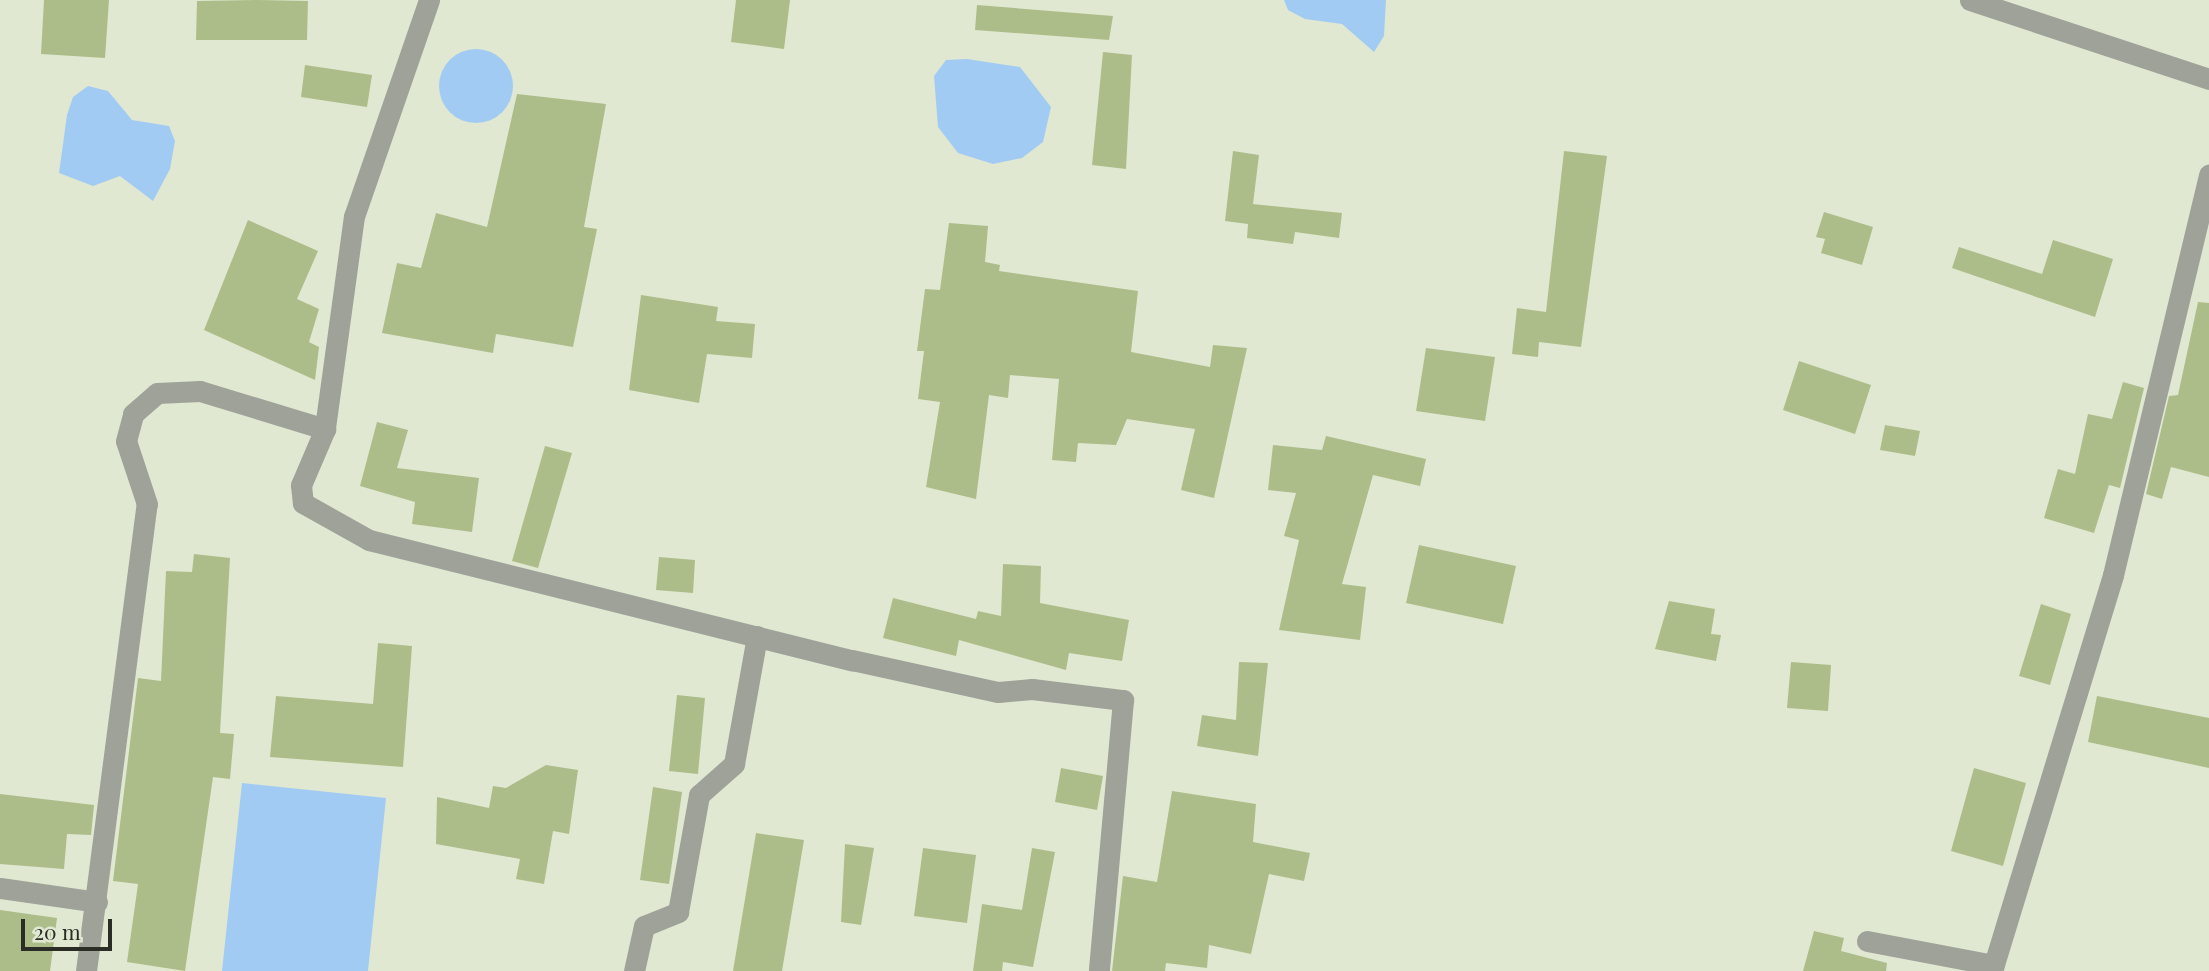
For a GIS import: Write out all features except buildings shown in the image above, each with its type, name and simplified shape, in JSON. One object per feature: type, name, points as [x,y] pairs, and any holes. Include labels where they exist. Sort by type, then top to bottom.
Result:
[{"type":"street","points":[[429,0],[354,215],[325,429],[301,485],[303,503],[369,540],[758,636],[998,692],[1032,689],[1123,700],[1099,971]]},
{"type":"street","points":[[1970,0],[2209,79]]},
{"type":"street","points":[[1867,941],[1902,943],[1993,968],[2113,575],[2209,174]]},
{"type":"street","points":[[86,971],[147,504],[126,441],[133,414],[157,393],[200,391],[325,429]]},
{"type":"street","points":[[634,971],[644,926],[678,912],[699,795],[734,764],[758,636]]},
{"type":"street","points":[[0,888],[97,902]]},
{"type":"water","points":[[1284,0],[1386,0],[1384,36],[1374,52],[1342,24],[1305,19],[1288,10]]},
{"type":"water","points":[[476,49],[490,52],[502,60],[510,72],[513,86],[510,100],[502,112],[490,120],[476,123],[462,120],[450,112],[442,100],[439,86],[442,72],[450,60],[462,52]]},
{"type":"water","points":[[967,59],[1020,67],[1051,107],[1043,142],[1022,158],[993,164],[958,153],[938,127],[934,76],[946,60]]},
{"type":"water","points":[[88,86],[108,91],[132,120],[169,126],[175,141],[170,169],[153,201],[120,176],[93,186],[59,173],[67,115],[73,97]]},
{"type":"water","points":[[242,783],[386,798],[368,971],[222,971]]}]
